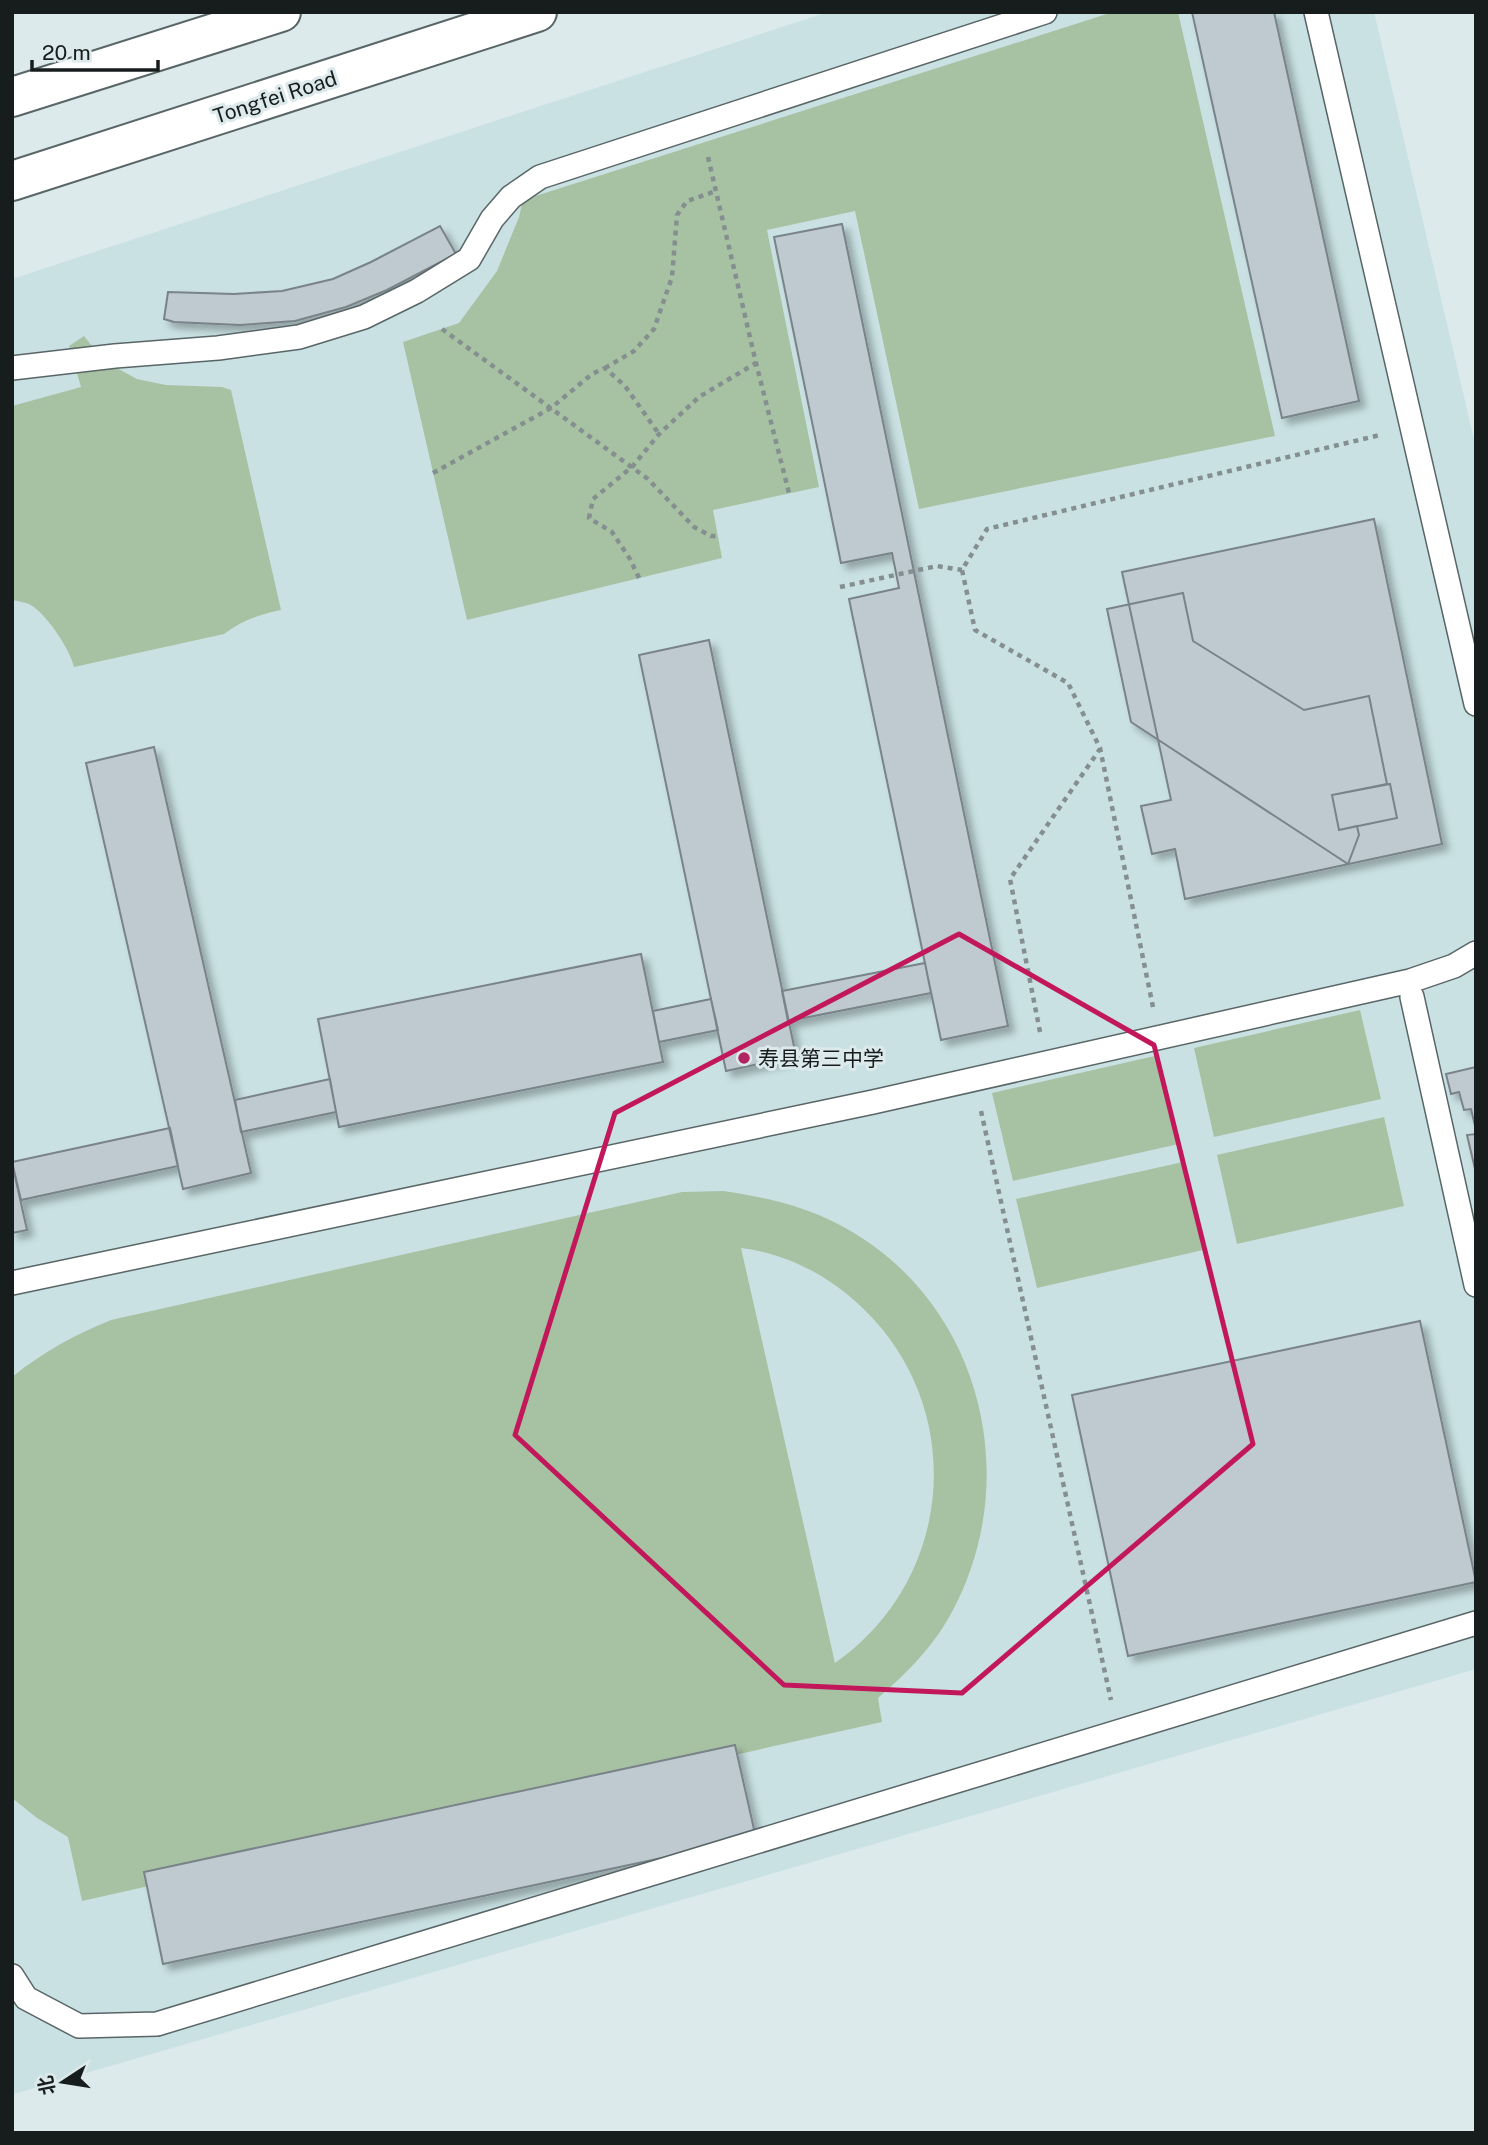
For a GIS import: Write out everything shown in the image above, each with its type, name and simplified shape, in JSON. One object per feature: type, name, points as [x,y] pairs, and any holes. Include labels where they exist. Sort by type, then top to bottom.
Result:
[{"type":"main road","points":[[12,97],[281,12]]},
{"type":"main road","name":"Tongfei Road","points":[[12,181],[537,12]]},
{"type":"lane","points":[[12,368],[218,348],[299,337],[364,317],[417,291],[469,260],[492,219],[511,197],[540,177],[1045,12]]},
{"type":"lane","points":[[1316,12],[1476,704]]},
{"type":"lane","points":[[12,1283],[873,1102],[1410,981],[1454,966],[1476,953]]},
{"type":"lane","points":[[1412,998],[1476,1285]]},
{"type":"lane","points":[[12,1976],[26,1998],[79,2026],[157,2024],[1476,1623]]},
{"type":"path","points":[[701,125],[789,494]]},
{"type":"path","points":[[433,473],[551,408],[592,374],[634,351],[654,328],[672,276],[677,215],[687,201],[716,191]]},
{"type":"path","points":[[442,329],[632,467],[694,527],[711,536],[718,536]]},
{"type":"path","points":[[639,578],[612,532],[589,518],[593,499],[632,467],[659,434],[699,397],[756,363]]},
{"type":"path","points":[[605,368],[625,386],[659,434]]},
{"type":"path","points":[[1159,1037],[1100,748],[1068,683],[975,630],[962,570],[987,529],[1412,428]]},
{"type":"path","points":[[840,587],[937,566],[962,570]]},
{"type":"path","points":[[1046,1063],[1010,879],[1100,748]]},
{"type":"path","points":[[974,1079],[1117,1732]]},
{"type":"highlighted area","points":[[959,934],[1154,1045],[1253,1444],[962,1693],[784,1685],[515,1435],[615,1113]]},
{"type":"shaded area","name":"寿县第三中学","points":[[828,12],[1374,12],[1476,448],[1476,1669],[14,2094],[12,279]]},
{"type":"green space","points":[[1113,12],[1178,12],[1275,436],[919,509],[855,211],[767,230],[819,487],[713,510],[722,558],[467,620],[403,342],[459,323],[497,271],[523,200]]},
{"type":"green space","points":[[84,336],[104,361],[137,379],[166,385],[222,387],[231,390],[281,610],[251,619],[224,634],[74,667],[62,642],[43,615],[29,604],[12,600],[12,406],[81,387],[69,346]]},
{"type":"green space","points":[[1360,1010],[1381,1099],[1214,1137],[1194,1048]]},
{"type":"green space","points":[[1159,1055],[1179,1144],[1013,1181],[992,1093]]},
{"type":"green space","points":[[1384,1117],[1404,1206],[1237,1244],[1217,1155]]},
{"type":"green space","points":[[1183,1162],[1203,1250],[1037,1288],[1016,1199]]},
{"type":"green space","points":[[723,1191],[797,1207],[840,1225],[888,1257],[926,1297],[956,1343],[976,1394],[986,1448],[985,1503],[975,1557],[953,1610],[938,1635],[910,1668],[878,1698],[882,1722],[82,1901],[68,1837],[37,1818],[12,1798],[12,1377],[59,1345],[111,1320],[682,1192]],"holes":[[[741,1248],[772,1254],[816,1273],[855,1301],[892,1341],[917,1387],[931,1436],[934,1487],[925,1537],[906,1584],[876,1627],[835,1663]]]},
{"type":"building","points":[[1192,12],[1274,12],[1359,401],[1282,418]]},
{"type":"building","points":[[842,224],[1008,1026],[941,1040],[849,599],[899,588],[892,553],[841,563],[774,237]]},
{"type":"building","points":[[440,226],[456,254],[387,290],[346,307],[295,321],[240,325],[174,322],[164,319],[168,292],[234,294],[282,291],[333,279]]},
{"type":"building","points":[[1374,519],[1442,844],[1185,899],[1175,849],[1152,854],[1141,806],[1171,800],[1122,572]]},
{"type":"building","points":[[1183,593],[1193,641],[1304,710],[1369,696],[1387,784],[1332,795],[1339,830],[1357,826],[1359,835],[1348,864],[1131,722],[1107,609]]},
{"type":"building","points":[[709,640],[796,1056],[726,1071],[639,655]]},
{"type":"building","points":[[154,747],[251,1173],[183,1189],[86,763]]},
{"type":"building","points":[[1390,784],[1397,818],[1339,830],[1332,795]]},
{"type":"building","points":[[641,954],[663,1062],[339,1127],[318,1019]]},
{"type":"building","points":[[925,963],[931,993],[788,1021],[782,991]]},
{"type":"building","points":[[711,999],[718,1030],[659,1042],[653,1011]]},
{"type":"building","points":[[1476,1067],[1476,1130],[1471,1109],[1464,1110],[1459,1092],[1451,1094],[1446,1074]]},
{"type":"building","points":[[330,1079],[336,1112],[241,1132],[235,1100]]},
{"type":"building","points":[[170,1128],[178,1166],[21,1200],[12,1162]]},
{"type":"building","points":[[1476,1134],[1476,1173],[1467,1135]]},
{"type":"building","points":[[12,1163],[27,1230],[12,1233]]},
{"type":"building","points":[[1420,1321],[1476,1582],[1128,1656],[1072,1395]]},
{"type":"building","points":[[735,1745],[756,1838],[163,1964],[144,1872]]},
{"type":"place","name":"寿县第三中学","points":[[744,1058]]}]
